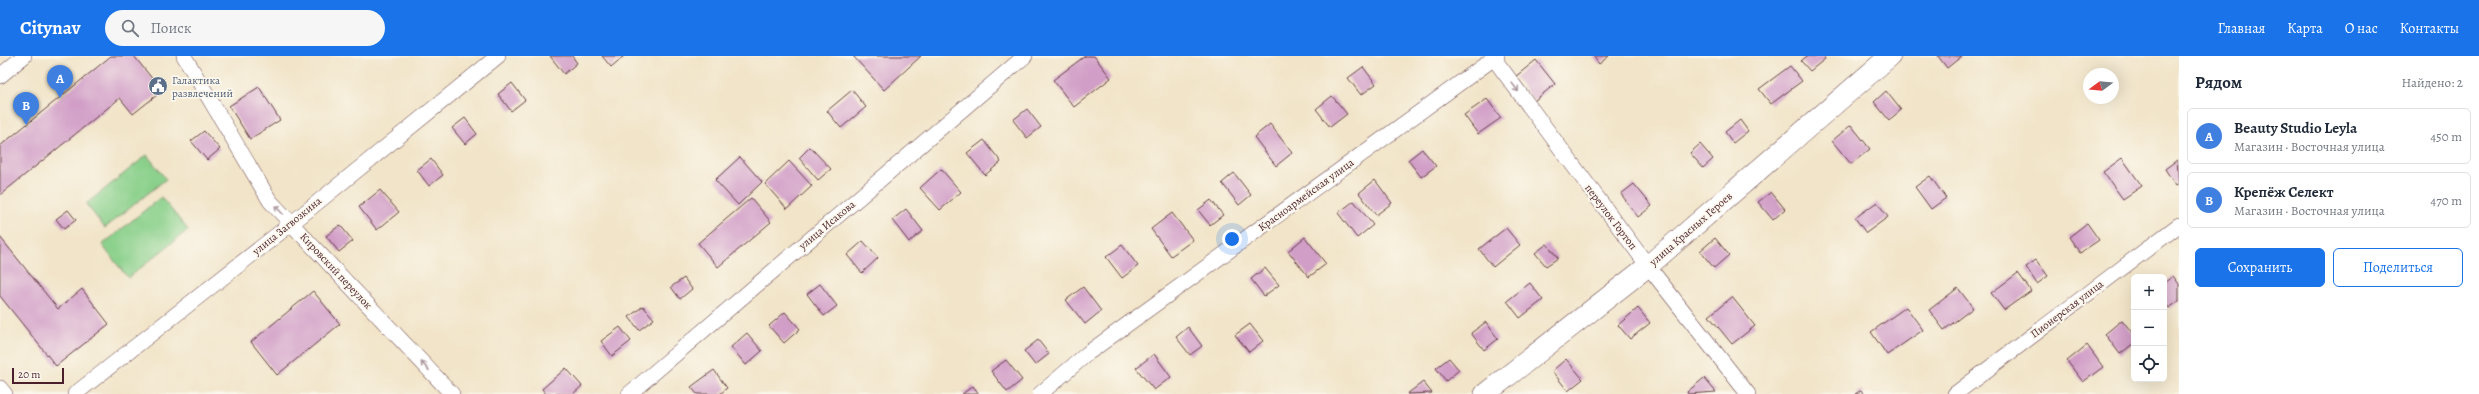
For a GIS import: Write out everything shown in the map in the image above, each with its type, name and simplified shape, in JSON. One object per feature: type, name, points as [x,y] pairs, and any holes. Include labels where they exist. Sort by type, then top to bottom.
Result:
[{"type":"main road","name":"улица Красных Героев","points":[[1485,394],[1648,266],[1890,56]]},
{"type":"street","points":[[0,76],[24,56]]},
{"type":"street","name":"Кировский переулок","points":[[184,56],[270,201],[452,394]]},
{"type":"street","name":"улица Загвозкина","points":[[74,394],[292,223],[498,56]]},
{"type":"street","name":"улица Исакова","points":[[629,394],[1025,56]]},
{"type":"street","name":"переулок Гортоп","points":[[1494,57],[1648,266],[1748,394]]},
{"type":"street","name":"Красноармейская улица","points":[[1040,394],[1088,353],[1494,57]]},
{"type":"street","name":"Пионерская улица","points":[[1955,394],[2179,225]]},
{"type":"street","points":[[0,388],[5,394]]},
{"type":"green space","points":[[147,155],[166,179],[105,228],[86,204]]},
{"type":"green space","points":[[161,197],[188,230],[128,278],[102,245]]},
{"type":"building","points":[[111,56],[134,56],[162,91],[133,114],[120,98],[0,195],[0,146]]},
{"type":"building","points":[[550,56],[572,56],[577,63],[564,74]]},
{"type":"building","points":[[602,56],[624,56],[611,67]]},
{"type":"building","points":[[853,56],[921,56],[884,90]]},
{"type":"building","points":[[1085,56],[1094,56],[1111,78],[1074,107],[1053,80]]},
{"type":"building","points":[[1593,56],[1609,56],[1599,64]]},
{"type":"building","points":[[1807,56],[1823,56],[1825,59],[1810,71],[1801,61]]},
{"type":"building","points":[[1938,56],[1962,56],[1947,68]]},
{"type":"building","points":[[1536,60],[1555,84],[1534,101],[1515,77]]},
{"type":"building","points":[[1790,66],[1802,81],[1771,104],[1759,89]]},
{"type":"building","points":[[1363,67],[1376,84],[1361,95],[1348,78]]},
{"type":"building","points":[[512,83],[525,100],[511,111],[498,94]]},
{"type":"building","points":[[259,87],[280,120],[250,139],[229,106]]},
{"type":"building","points":[[852,90],[866,107],[841,128],[827,111]]},
{"type":"building","points":[[1886,91],[1901,110],[1889,120],[1874,102]]},
{"type":"building","points":[[1332,96],[1347,114],[1330,127],[1316,109]]},
{"type":"building","points":[[1487,99],[1501,118],[1478,134],[1464,115]]},
{"type":"building","points":[[1027,109],[1041,127],[1027,138],[1013,120]]},
{"type":"building","points":[[465,118],[477,134],[465,144],[452,128]]},
{"type":"building","points":[[1740,120],[1748,131],[1733,143],[1725,132]]},
{"type":"building","points":[[1270,124],[1292,153],[1276,166],[1254,137]]},
{"type":"building","points":[[1851,125],[1870,149],[1851,164],[1832,141]]},
{"type":"building","points":[[204,131],[220,149],[207,160],[191,141]]},
{"type":"building","points":[[984,140],[1001,162],[985,175],[967,153]]},
{"type":"building","points":[[1700,144],[1713,159],[1703,168],[1690,153]]},
{"type":"building","points":[[810,147],[831,169],[818,180],[799,158]]},
{"type":"building","points":[[1422,149],[1436,166],[1421,177],[1408,160]]},
{"type":"building","points":[[740,157],[762,182],[738,205],[715,180]]},
{"type":"building","points":[[2122,158],[2142,186],[2123,199],[2103,172]]},
{"type":"building","points":[[431,159],[443,175],[429,186],[417,170]]},
{"type":"building","points":[[2177,160],[2179,184],[2176,186],[2165,169]]},
{"type":"building","points":[[789,161],[812,186],[787,209],[765,184]]},
{"type":"building","points":[[941,169],[961,192],[940,210],[920,188]]},
{"type":"building","points":[[1234,173],[1251,195],[1239,205],[1222,183]]},
{"type":"building","points":[[1930,176],[1946,198],[1931,209],[1915,187]]},
{"type":"building","points":[[1375,180],[1392,203],[1376,215],[1359,193]]},
{"type":"building","points":[[1634,184],[1652,206],[1638,217],[1621,194]]},
{"type":"building","points":[[380,190],[399,212],[377,230],[359,207]]},
{"type":"building","points":[[1771,192],[1785,209],[1773,220],[1758,202]]},
{"type":"building","points":[[751,198],[771,222],[718,267],[698,243]]},
{"type":"building","points":[[1211,200],[1223,215],[1210,225],[1198,210]]},
{"type":"building","points":[[1354,201],[1373,225],[1357,238],[1338,213]]},
{"type":"building","points":[[1877,202],[1888,217],[1866,233],[1855,218]]},
{"type":"building","points":[[906,209],[923,231],[909,242],[892,220]]},
{"type":"building","points":[[68,210],[76,220],[64,229],[56,219]]},
{"type":"building","points":[[1172,213],[1193,240],[1171,256],[1151,229]]},
{"type":"building","points":[[2087,223],[2099,240],[2080,253],[2069,237]]},
{"type":"building","points":[[340,225],[353,241],[339,252],[326,236]]},
{"type":"building","points":[[1506,228],[1520,245],[1493,267],[1479,249]]},
{"type":"building","points":[[0,237],[58,309],[82,289],[109,324],[56,366],[0,296]]},
{"type":"building","points":[[1305,237],[1326,264],[1309,277],[1288,251]]},
{"type":"building","points":[[1715,238],[1729,255],[1714,268],[1700,251]]},
{"type":"building","points":[[863,241],[878,258],[862,273],[847,255]]},
{"type":"building","points":[[1547,244],[1558,258],[1546,266],[1535,253]]},
{"type":"building","points":[[1122,245],[1138,266],[1122,278],[1106,257]]},
{"type":"building","points":[[2036,260],[2048,276],[2037,284],[2026,267]]},
{"type":"building","points":[[1265,268],[1279,285],[1264,296],[1251,279]]},
{"type":"building","points":[[2018,273],[2031,291],[2004,310],[1991,293]]},
{"type":"building","points":[[2173,276],[2179,284],[2179,301],[2169,308],[2167,305],[2167,281]]},
{"type":"building","points":[[684,278],[692,289],[680,299],[671,287]]},
{"type":"building","points":[[1530,283],[1543,300],[1520,318],[1507,301]]},
{"type":"building","points":[[820,284],[837,306],[824,316],[807,294]]},
{"type":"building","points":[[1083,287],[1101,311],[1085,324],[1066,300]]},
{"type":"building","points":[[1958,288],[1973,308],[1944,330],[1929,310]]},
{"type":"building","points":[[313,291],[340,324],[277,375],[251,342]]},
{"type":"building","points":[[1732,297],[1755,326],[1732,344],[1709,316]]},
{"type":"building","points":[[643,306],[654,319],[639,330],[629,317]]},
{"type":"building","points":[[1906,307],[1923,330],[1887,355],[1871,332]]},
{"type":"building","points":[[1638,308],[1650,323],[1630,339],[1618,325]]},
{"type":"building","points":[[785,312],[800,329],[784,343],[769,326]]},
{"type":"building","points":[[2122,320],[2131,331],[2131,345],[2120,354],[2105,334]]},
{"type":"building","points":[[1486,322],[1498,339],[1484,350],[1471,333]]},
{"type":"building","points":[[1250,324],[1263,341],[1249,352],[1235,335]]},
{"type":"building","points":[[620,327],[631,341],[612,356],[601,341]]},
{"type":"building","points":[[1188,327],[1202,346],[1190,355],[1176,337]]},
{"type":"building","points":[[747,333],[762,351],[746,365],[731,347]]},
{"type":"building","points":[[1038,340],[1049,354],[1035,365],[1024,351]]},
{"type":"building","points":[[2087,345],[2103,367],[2083,382],[2067,361]]},
{"type":"building","points":[[1154,354],[1171,377],[1154,390],[1136,368]]},
{"type":"building","points":[[1449,358],[1459,370],[1446,381],[1436,368]]},
{"type":"building","points":[[1566,359],[1583,379],[1568,391],[1552,371]]},
{"type":"building","points":[[1006,360],[1022,380],[1007,392],[991,371]]},
{"type":"building","points":[[566,368],[582,386],[573,394],[546,394],[542,389]]},
{"type":"building","points":[[714,370],[727,388],[720,394],[697,394],[691,387]]},
{"type":"building","points":[[1704,378],[1716,392],[1688,394],[1687,392]]},
{"type":"building","points":[[1423,382],[1432,393],[1407,394]]},
{"type":"building","points":[[973,386],[979,394],[962,394]]},
{"type":"building","points":[[1861,390],[1864,394],[1855,394]]},
{"type":"place","name":"Галактика развлечений","points":[[158,86]]},
{"type":"place","name":"Beauty Studio Leyla","points":[[60,98]]},
{"type":"place","name":"Крепёж Селект","points":[[26,125]]}]
